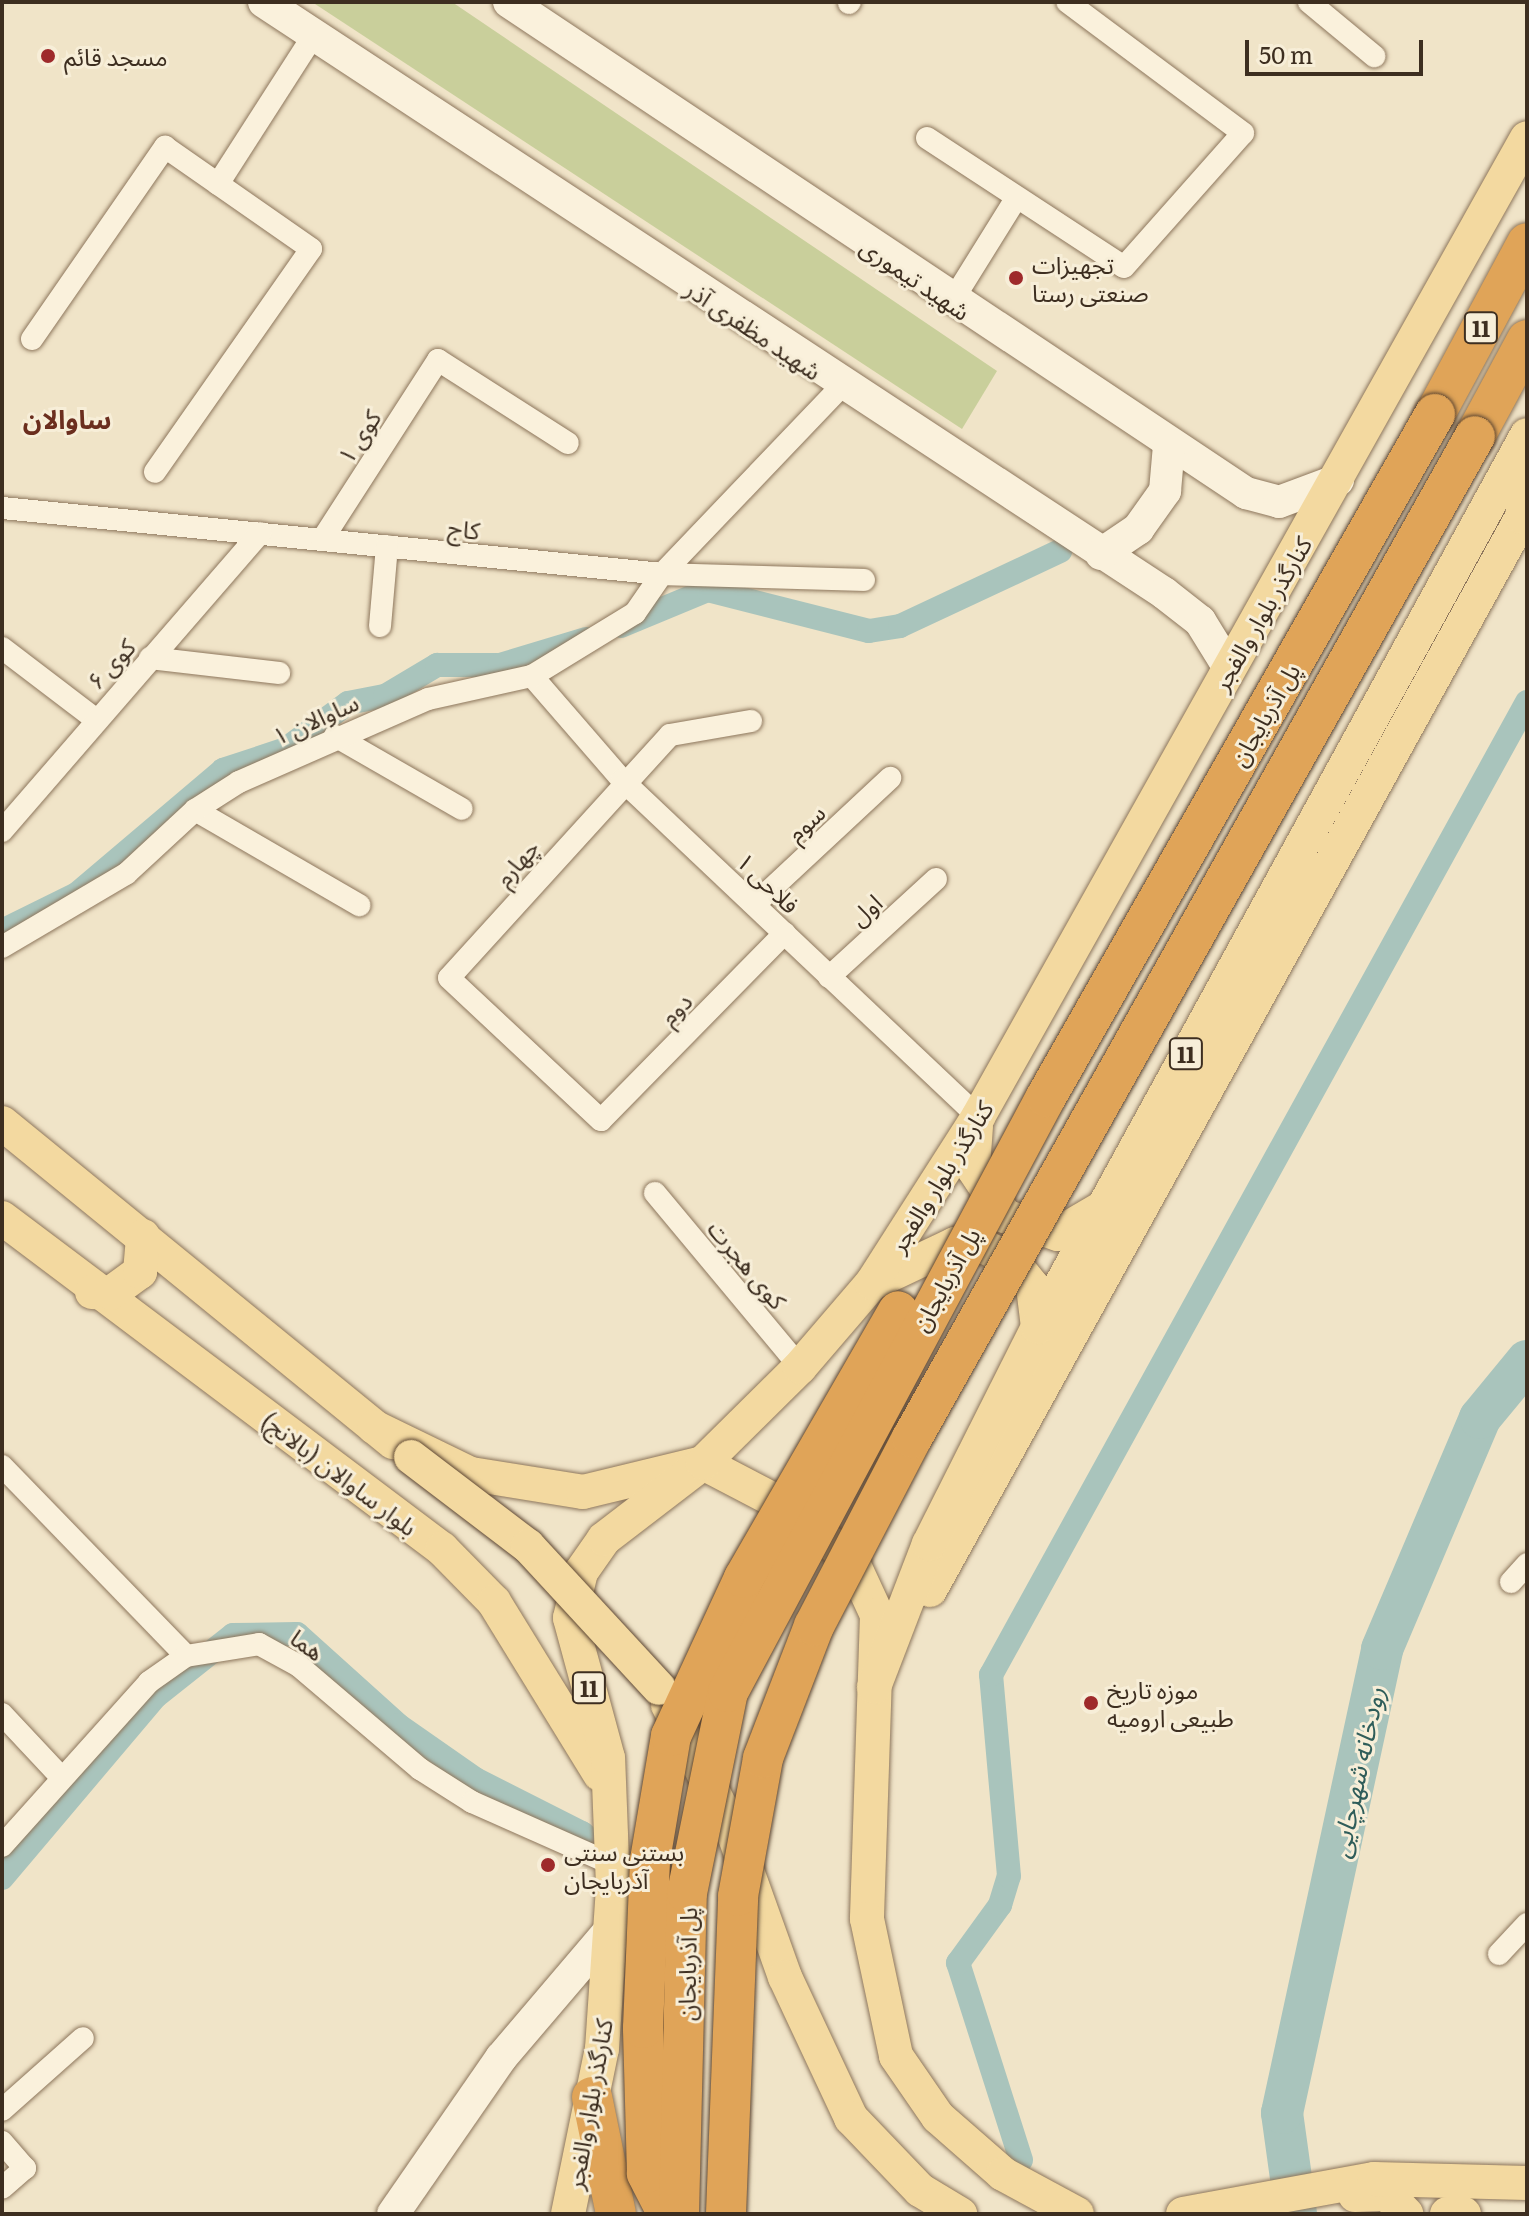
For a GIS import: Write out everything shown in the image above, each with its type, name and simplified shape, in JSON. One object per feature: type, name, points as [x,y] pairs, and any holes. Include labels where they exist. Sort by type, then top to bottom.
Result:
[{"type":"highway","name":"پل آذربایجان","points":[[679,2214],[687,1893],[728,1692],[1046,1097],[1435,414],[1527,243]]},
{"type":"highway","name":"پل آذربایجان","points":[[726,2214],[738,1896],[763,1758],[814,1626],[927,1410],[1527,340]]},
{"type":"highway","points":[[670,2214],[647,2173],[643,2028],[650,1860],[671,1736],[718,1629],[843,1401],[943,1237],[1046,1097]]},
{"type":"highway","name":"11","points":[[592,2097],[616,2214]]},
{"type":"main road","name":"شهید مظفری آذر","points":[[264,2],[841,387],[1200,621],[1229,668]]},
{"type":"main road","name":"شهید تیموری","points":[[514,3],[951,303],[1246,493],[1279,502],[1338,480]]},
{"type":"main road","name":"کنارگذر بلوار والفجر","points":[[568,2214],[592,2097],[610,1930],[612,1864],[610,1792],[570,1618],[581,1572],[649,1497],[703,1463],[800,1367],[872,1283],[978,1117],[1338,480],[1527,138]]},
{"type":"main road","name":"11","points":[[1077,2214],[1003,2174],[938,2117],[896,2056],[867,1919],[874,1687],[929,1544],[1038,1327],[1527,435]]},
{"type":"main road","points":[[1101,554],[1138,529],[1165,491],[1169,445]]},
{"type":"main road","points":[[874,1687],[1522,517],[1527,476]]},
{"type":"main road","points":[[978,1117],[973,1168],[1005,1216],[1058,1234],[1087,1222],[1106,1203]]},
{"type":"main road","points":[[2,1123],[411,1457],[528,1546],[637,1657],[732,1829],[785,1977],[851,2118],[920,2190],[960,2214]]},
{"type":"main road","name":"بلوار ساوالان (بالانج)","points":[[4,1225],[442,1549],[494,1602],[610,1792]]},
{"type":"main road","points":[[92,1292],[111,1293],[134,1279],[146,1254],[143,1236]]},
{"type":"main road","name":"11","points":[[872,1283],[955,1244],[985,1247],[1012,1261],[1033,1287],[1038,1327]]},
{"type":"main road","points":[[374,1427],[471,1474],[583,1492],[703,1463],[787,1507],[852,1561],[877,1615],[874,1687]]},
{"type":"main road","points":[[393,2214],[501,2058],[610,1930]]},
{"type":"main road","points":[[1183,2214],[1374,2179],[1527,2183]]},
{"type":"main road","points":[[1256,2214],[1363,2193],[1387,2194],[1406,2214]]},
{"type":"main road","points":[[1447,2214],[1464,2214]]},
{"type":"street","points":[[927,138],[1015,200],[1124,267],[1243,133],[1067,2]]},
{"type":"street","points":[[1309,2],[1374,56]]},
{"type":"street","points":[[218,184],[313,36]]},
{"type":"street","points":[[32,339],[165,147],[311,249],[155,472]]},
{"type":"street","points":[[951,303],[1015,200]]},
{"type":"street","name":"کوی ۱","points":[[322,540],[438,360],[568,443]]},
{"type":"street","points":[[662,574],[841,387]]},
{"type":"street","name":"کاج","points":[[2,508],[662,574],[864,580]]},
{"type":"street","name":"کوی ۶","points":[[2,831],[94,718],[260,533]]},
{"type":"street","points":[[380,626],[387,546]]},
{"type":"street","name":"ساوالان ۱","points":[[2,947],[126,874],[195,810],[335,736],[428,699],[532,676],[635,613],[662,574]]},
{"type":"street","points":[[2,648],[94,718]]},
{"type":"street","points":[[150,658],[279,673]]},
{"type":"street","name":"فلاحی ۱","points":[[532,676],[622,780],[978,1117]]},
{"type":"street","name":"چهارم","points":[[601,1120],[449,978],[622,780],[670,735],[751,721]]},
{"type":"street","points":[[335,736],[462,809]]},
{"type":"street","name":"سوم","points":[[755,904],[890,778]]},
{"type":"street","points":[[195,810],[359,905]]},
{"type":"street","name":"اول","points":[[829,977],[936,879]]},
{"type":"street","name":"دوم","points":[[601,1120],[785,933]]},
{"type":"street","name":"کوی هجرت","points":[[655,1193],[800,1367]]},
{"type":"street","points":[[2,1466],[186,1656],[110,1719],[2,1846]]},
{"type":"street","points":[[1511,1582],[1527,1564]]},
{"type":"street","name":"هما","points":[[186,1656],[259,1644],[280,1653],[420,1769],[496,1814],[612,1864]]},
{"type":"street","points":[[2,1714],[61,1777]]},
{"type":"street","points":[[1499,1954],[1527,1924]]},
{"type":"street","points":[[2,2110],[83,2038]]},
{"type":"street","points":[[2,2142],[25,2168],[2,2188]]},
{"type":"green space","points":[[312,2],[452,2],[997,371],[962,429]]},
{"type":"waterway","points":[[621,626],[708,590],[869,631],[900,626],[1060,551]]},
{"type":"waterway","points":[[2,931],[77,894],[223,770],[286,749],[348,703],[385,696],[437,665],[500,665],[586,639]]},
{"type":"waterway","points":[[1021,2160],[958,1963],[1000,1905],[1009,1876],[991,1675],[1527,702]]},
{"type":"waterway","name":"رودخانه شهرچایی","points":[[1296,2214],[1282,2113],[1382,1649],[1480,1418],[1527,1361]]},
{"type":"waterway","points":[[2,1878],[156,1696],[233,1635],[297,1634],[398,1725],[475,1779],[582,1833],[610,1857]]},
{"type":"place","name":"مسجد قائم","points":[[48,56]]},
{"type":"place","name":"تجهیزات صنعتی رستا","points":[[1016,278]]},
{"type":"place","name":"موزه تاریخ طبیعی ارومیه","points":[[1091,1703]]},
{"type":"place","name":"بستنی سنتی آذربایجان","points":[[548,1865]]},
{"type":"district","name":"ساوالان","points":[[67,418]]}]
